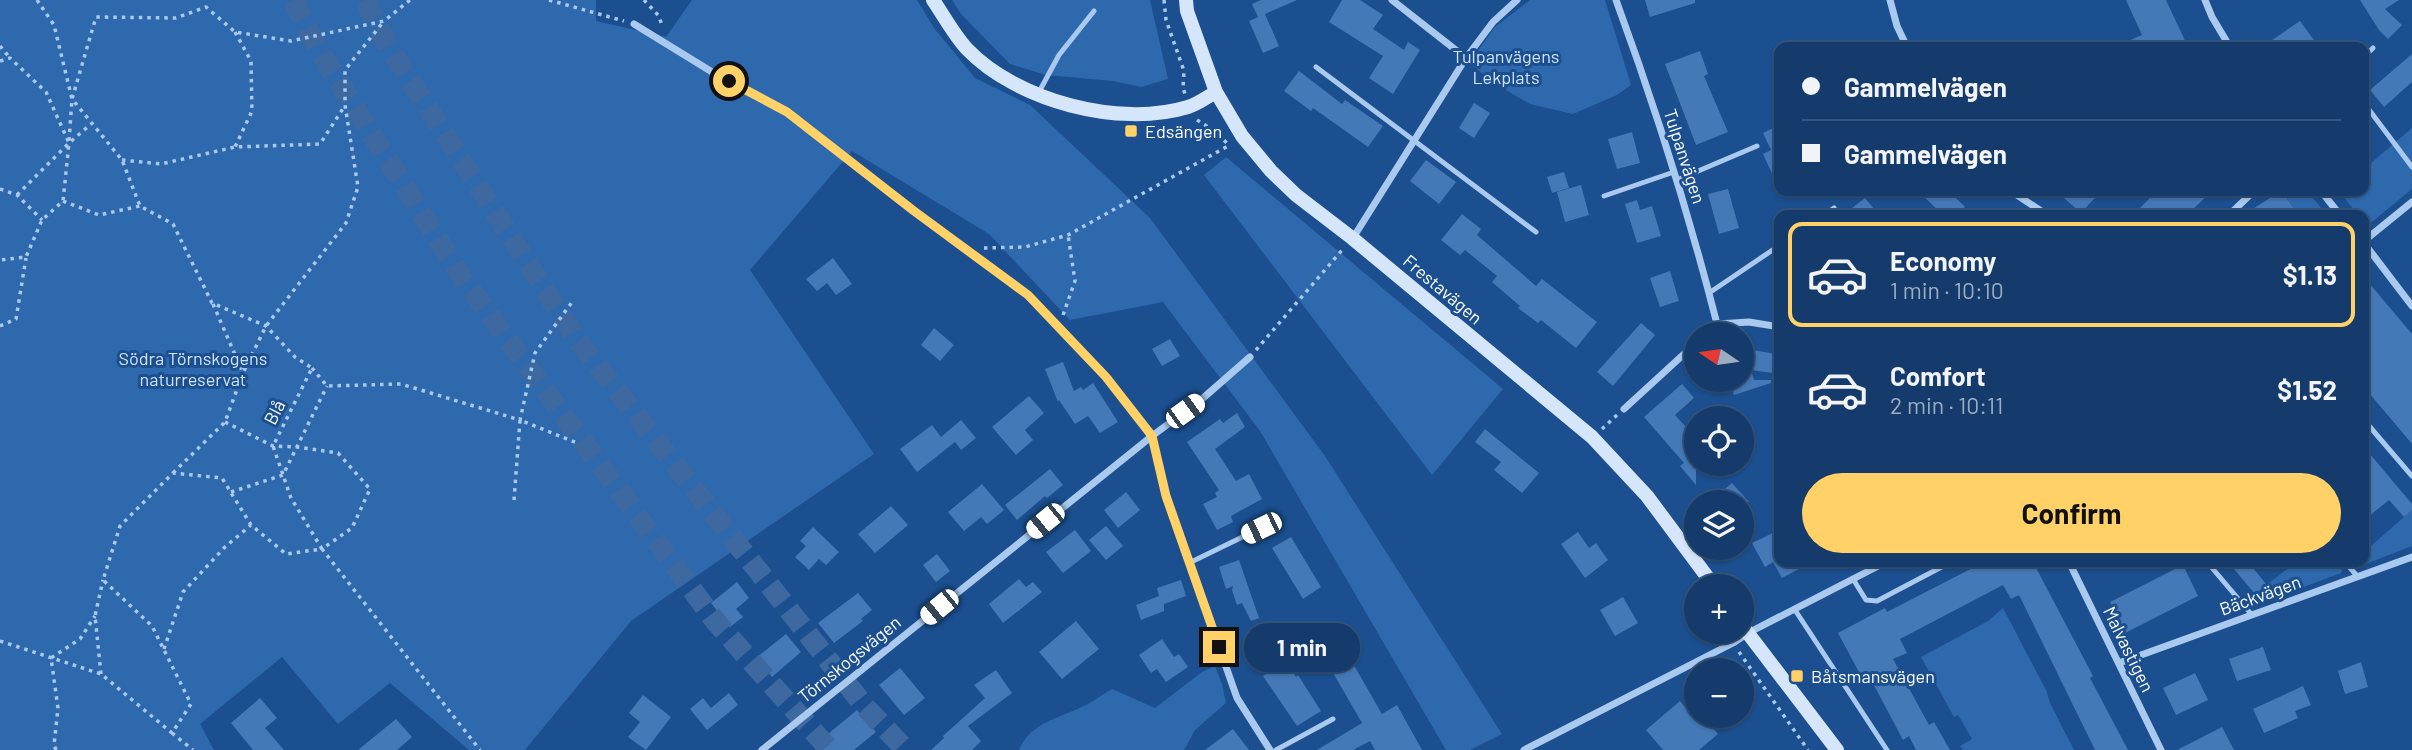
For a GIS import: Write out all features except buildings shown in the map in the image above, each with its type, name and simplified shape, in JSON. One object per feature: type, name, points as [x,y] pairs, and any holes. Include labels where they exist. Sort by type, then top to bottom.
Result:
[{"type":"street","points":[[933,0],[966,48],[1000,76],[1038,94],[1076,107],[1116,113],[1152,114],[1189,106],[1216,92]]},
{"type":"street","name":"Frestavägen","points":[[1186,0],[1187,11],[1216,92],[1242,136],[1270,171],[1592,438],[1647,496],[1705,574]]},
{"type":"street","points":[[1392,0],[1466,58]]},
{"type":"street","points":[[1352,238],[1466,58],[1493,22],[1517,0]]},
{"type":"street","name":"Tulpanvägen","points":[[1616,0],[1676,176],[1698,247],[1716,322]]},
{"type":"street","points":[[1891,0],[1904,42]]},
{"type":"street","points":[[2205,0],[2227,42]]},
{"type":"street","points":[[634,24],[787,112],[1028,295],[1106,377],[1152,436],[1166,496],[1237,698],[1270,750]]},
{"type":"street","points":[[2018,196],[2040,210]]},
{"type":"street","points":[[2234,210],[2249,196]]},
{"type":"street","points":[[2325,196],[2336,210]]},
{"type":"street","points":[[2369,238],[2412,202]]},
{"type":"street","points":[[2369,249],[2412,306]]},
{"type":"street","points":[[1754,323],[1774,326]]},
{"type":"street","points":[[1623,409],[1684,354]]},
{"type":"street","name":"Törnskogsvägen","points":[[762,750],[1152,436],[1202,399],[1250,356]]},
{"type":"street","name":"Bäckvägen","points":[[2119,663],[2412,557]]},
{"type":"street","points":[[1754,625],[1795,610],[1876,567]]},
{"type":"street","name":"Malvastigen","points":[[2071,567],[2161,750]]},
{"type":"street","points":[[1754,640],[1837,750]]},
{"type":"street","points":[[1524,750],[1731,644]]},
{"type":"lane","points":[[1038,94],[1059,55],[1094,11]]},
{"type":"lane","points":[[2369,52],[2373,48]]},
{"type":"lane","points":[[1316,66],[1536,232]]},
{"type":"lane","points":[[2369,110],[2412,167]]},
{"type":"lane","points":[[1604,196],[1676,176],[1757,146]]},
{"type":"lane","points":[[1709,293],[1774,249]]},
{"type":"lane","points":[[2369,425],[2412,476]]},
{"type":"lane","points":[[1189,563],[1261,528]]},
{"type":"lane","points":[[1853,579],[1866,600],[1877,601],[1942,567]]},
{"type":"lane","points":[[2211,567],[2252,615]]},
{"type":"lane","points":[[2349,567],[2358,577]]},
{"type":"lane","points":[[1795,610],[1887,750]]},
{"type":"lane","points":[[1276,750],[1333,719]]},
{"type":"path","points":[[37,0],[54,25],[72,99],[122,160],[140,206],[173,224],[243,373]]},
{"type":"path","points":[[101,674],[95,615],[120,526],[225,422],[243,373],[266,326],[346,223],[358,187],[345,105],[345,70],[384,21],[410,0]]},
{"type":"path","points":[[549,0],[634,24]]},
{"type":"path","points":[[645,0],[658,16],[672,48]]},
{"type":"path","points":[[0,326],[16,318],[26,257],[43,220],[63,201],[72,99],[96,17],[176,18],[206,7],[235,32],[251,61],[252,111],[235,147]]},
{"type":"path","points":[[235,32],[291,41],[384,21]]},
{"type":"path","points":[[0,46],[46,92],[69,143]]},
{"type":"path","points":[[0,61],[10,58]]},
{"type":"path","points":[[122,160],[161,164],[235,147],[320,144],[345,105]]},
{"type":"path","points":[[17,195],[92,124]]},
{"type":"path","points":[[965,248],[1025,247],[1068,234],[1229,146]]},
{"type":"path","points":[[0,190],[17,195],[43,220]]},
{"type":"path","points":[[63,201],[99,215],[140,206]]},
{"type":"path","points":[[1059,327],[1075,281],[1068,234]]},
{"type":"path","points":[[1250,356],[1352,238]]},
{"type":"path","points":[[0,260],[26,257]]},
{"type":"path","points":[[514,500],[520,421],[535,353],[572,302]]},
{"type":"path","points":[[212,303],[266,326],[295,357],[312,368],[327,386]]},
{"type":"path","name":"Blå","points":[[312,368],[273,446],[291,498],[322,549],[480,750]]},
{"type":"path","points":[[327,386],[401,383],[520,421],[577,443]]},
{"type":"path","points":[[232,492],[283,475],[327,386]]},
{"type":"path","points":[[1592,438],[1623,409]]},
{"type":"path","points":[[173,473],[222,478],[251,525],[286,554],[322,549],[352,528],[370,489],[338,453],[273,446],[225,422]]},
{"type":"path","points":[[164,649],[183,592],[225,547],[251,525]]},
{"type":"path","points":[[103,580],[152,626],[191,704],[172,733]]},
{"type":"path","points":[[51,658],[80,639],[95,615]]},
{"type":"path","points":[[0,641],[101,674],[193,750]]},
{"type":"path","points":[[1734,644],[1808,750]]},
{"type":"path","points":[[51,658],[58,708],[51,750]]},
{"type":"path","points":[[54,744],[57,750]]},
{"type":"green space","name":"Södra Törnskogens naturreservat","points":[[0,0],[596,0],[596,21],[666,37],[692,0],[917,0],[934,28],[975,78],[1030,105],[1150,218],[1325,456],[1502,734],[1470,750],[1446,750],[1260,431],[1163,302],[1070,320],[989,234],[852,151],[750,270],[874,454],[631,621],[525,750],[469,750],[390,683],[338,724],[282,657],[200,724],[214,750],[0,750]]},
{"type":"green space","points":[[952,0],[1150,0],[1168,79],[1141,87],[1113,81],[1046,75],[1010,64],[961,14]]},
{"type":"green space","name":"Tulpanvägens Lekplats","points":[[1530,0],[1605,0],[1631,85],[1617,95],[1573,114],[1530,104],[1497,85],[1469,63],[1495,27]]},
{"type":"green space","points":[[2412,128],[2412,189],[2369,224],[2369,210],[2354,210],[2343,196],[2369,196],[2369,165]]},
{"type":"green space","points":[[1226,157],[1503,389],[1432,475],[1204,175]]},
{"type":"green space","points":[[2285,196],[2311,196],[2323,210],[2295,210]]},
{"type":"green space","points":[[2412,510],[2412,546],[2369,563],[2369,548]]},
{"type":"green space","points":[[2290,567],[2339,567],[2342,570],[2341,573],[2259,604],[2255,594]]},
{"type":"green space","points":[[2003,608],[2074,750],[1963,750],[1960,746],[1972,739],[1958,715],[1954,717],[1921,657],[1988,621]]},
{"type":"green space","points":[[1215,666],[1226,703],[1195,730],[1184,750],[1019,750],[1031,733],[1048,721],[1088,704],[1112,689],[1155,708],[1202,672]]},
{"type":"tunnel","points":[[293,0],[318,49],[463,279],[716,622],[830,750]]},
{"type":"tunnel","points":[[365,0],[389,48],[578,341],[865,707],[906,750]]},
{"type":"place","name":"Edsängen","points":[[1131,131]]},
{"type":"place","name":"Båtsmansvägen","points":[[1797,676]]},
{"type":"route","points":[[729,81],[787,112],[1028,295],[1106,377],[1152,436],[1166,496],[1219,647]]}]
